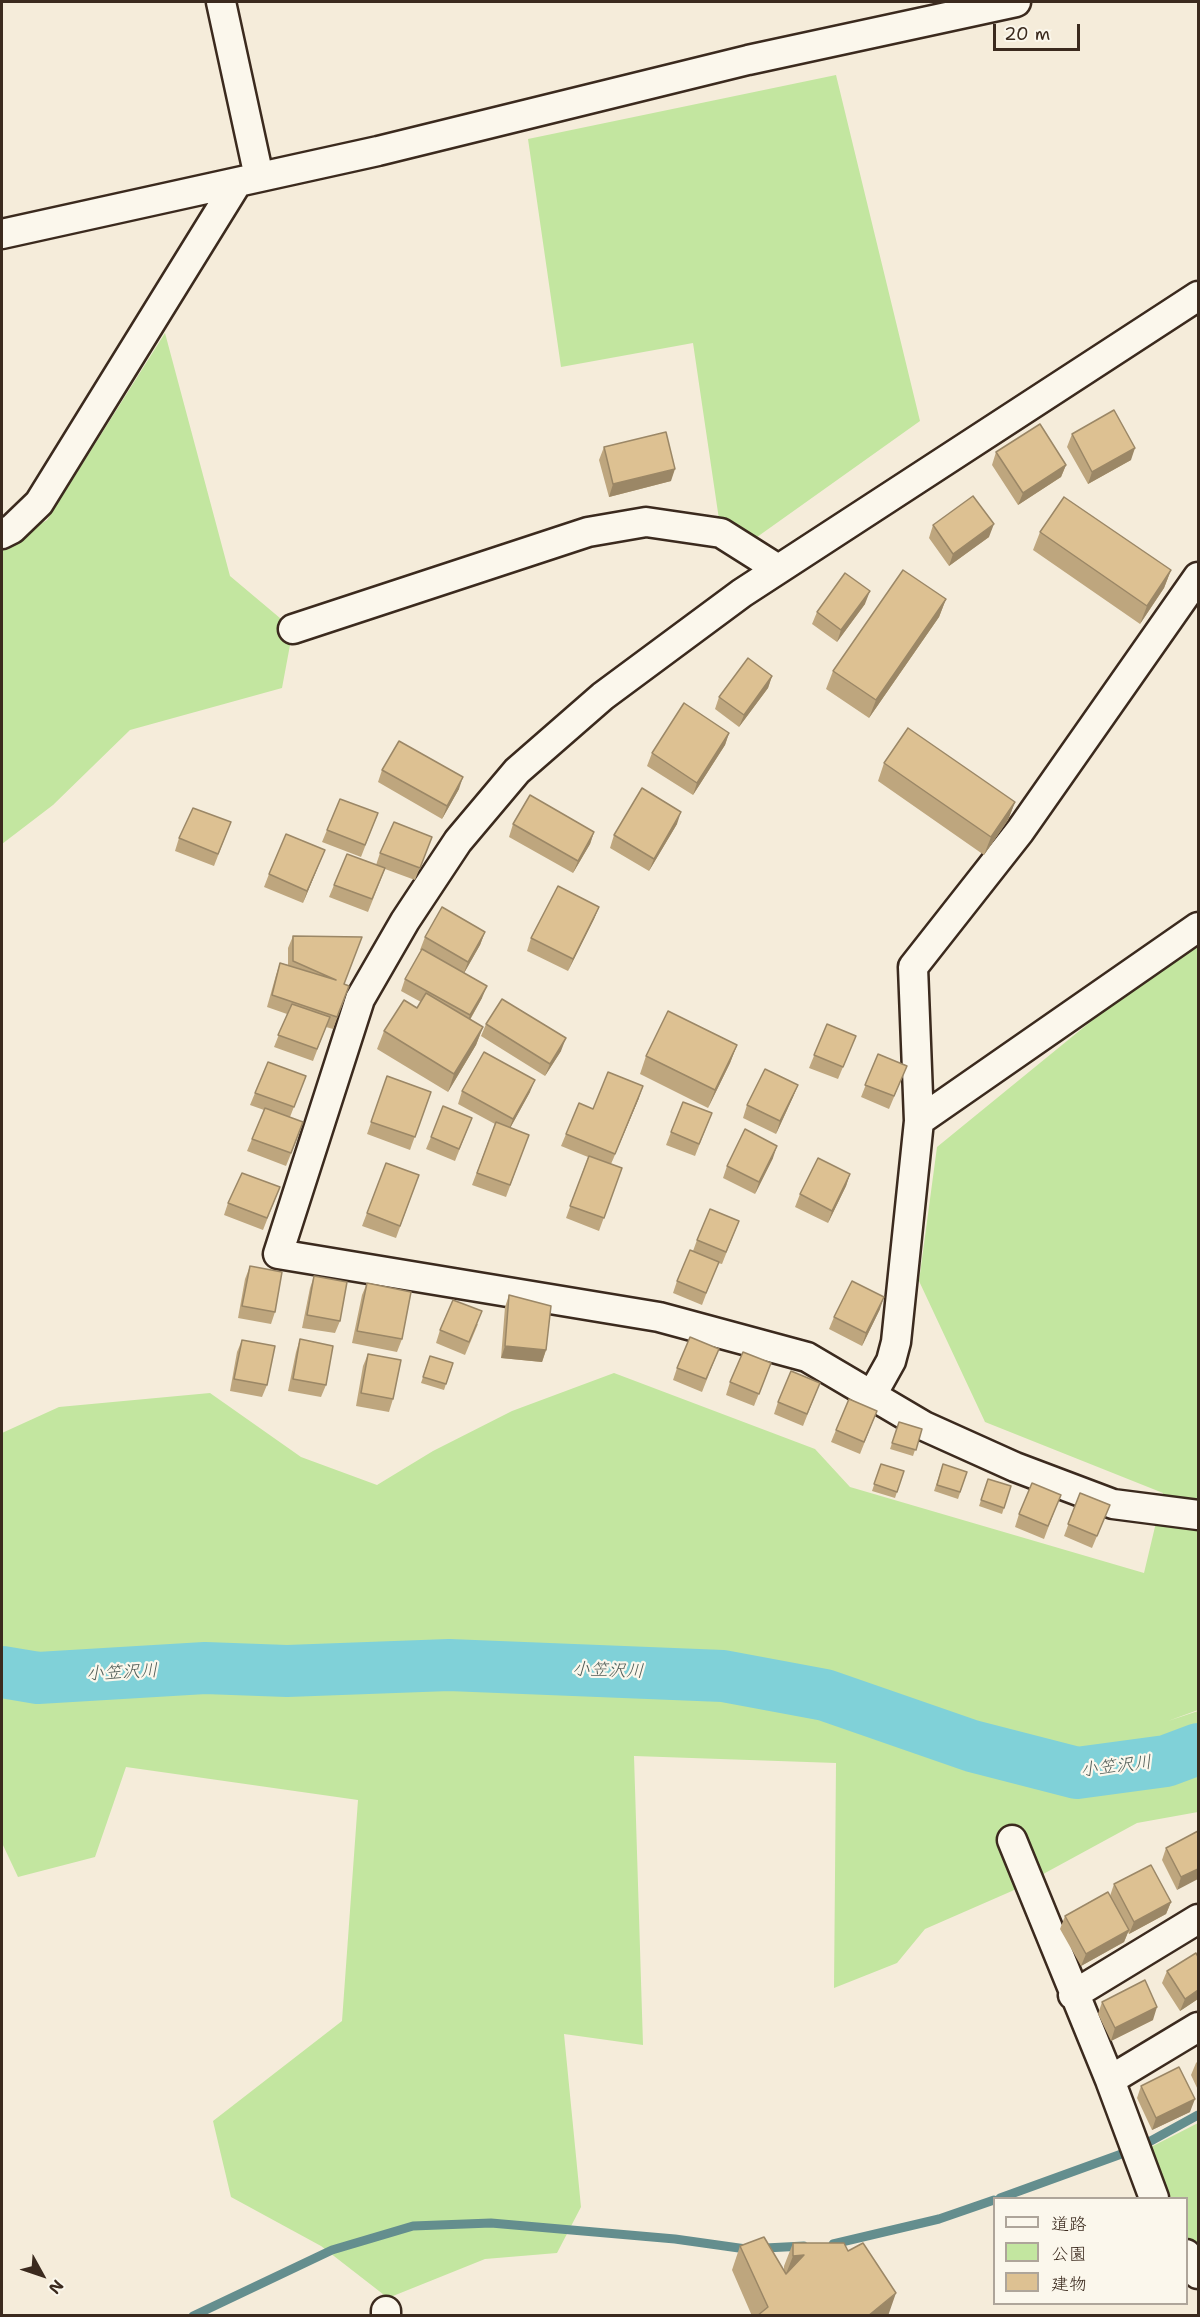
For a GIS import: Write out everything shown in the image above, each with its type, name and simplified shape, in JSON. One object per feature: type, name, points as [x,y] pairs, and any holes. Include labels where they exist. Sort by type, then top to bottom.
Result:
[{"type":"street","points":[[2,534],[12,529],[39,503],[248,180],[221,2]]},
{"type":"street","points":[[2,234],[378,151],[747,60],[1016,2]]},
{"type":"street","points":[[1198,296],[778,569],[603,696],[517,771],[458,840],[405,921],[360,999],[278,1254],[658,1317],[807,1357],[924,1426],[1015,1467],[1113,1504],[1198,1515]]},
{"type":"street","points":[[293,629],[588,532],[646,522],[721,533],[778,569]]},
{"type":"street","points":[[872,1395],[891,1360],[896,1342],[919,1121],[913,967],[1020,831],[1198,577]]},
{"type":"street","points":[[919,1121],[1198,927]]},
{"type":"street","points":[[1011,1840],[1110,2080],[1153,2197]]},
{"type":"street","points":[[1073,1995],[1198,1919]]},
{"type":"street","points":[[1110,2080],[1198,2027]]},
{"type":"street","points":[[1188,2257],[1198,2274]]},
{"type":"green space","points":[[836,75],[920,421],[743,547],[721,533],[693,343],[561,367],[528,139]]},
{"type":"green space","points":[[165,333],[230,576],[293,629],[282,688],[130,730],[53,805],[2,844],[2,547],[47,520]]},
{"type":"green space","points":[[1198,934],[1198,1710],[1168,1721],[1198,1711],[1198,1812],[1137,1823],[1012,1891],[925,1929],[897,1963],[834,1988],[836,1763],[634,1756],[643,2045],[564,2034],[581,2207],[557,2253],[485,2259],[388,2298],[321,2246],[231,2197],[213,2121],[342,2021],[358,1800],[126,1767],[95,1857],[18,1877],[2,1843],[2,1433],[59,1407],[210,1393],[301,1457],[377,1485],[433,1451],[512,1411],[614,1373],[815,1449],[850,1487],[1144,1573],[1163,1493],[985,1422],[919,1281],[937,1147]]},
{"type":"green space","points":[[1198,2123],[1198,2269],[1188,2241],[1188,2197],[1171,2197],[1151,2147]]},
{"type":"building","points":[[1114,410],[1135,448],[1092,472],[1072,434]]},
{"type":"building","points":[[1040,424],[1066,465],[1023,493],[996,452]]},
{"type":"building","points":[[666,432],[675,469],[613,484],[604,447]]},
{"type":"building","points":[[973,496],[994,524],[953,554],[933,525]]},
{"type":"building","points":[[1064,497],[1171,570],[1147,606],[1040,532]]},
{"type":"building","points":[[903,570],[946,599],[876,700],[833,671]]},
{"type":"building","points":[[845,573],[870,591],[841,630],[817,612]]},
{"type":"building","points":[[748,658],[772,676],[744,715],[719,697]]},
{"type":"building","points":[[684,703],[729,733],[697,783],[652,753]]},
{"type":"building","points":[[908,728],[1015,802],[991,837],[884,763]]},
{"type":"building","points":[[399,741],[463,777],[447,806],[382,770]]},
{"type":"building","points":[[642,788],[681,812],[654,859],[614,835]]},
{"type":"building","points":[[530,795],[594,832],[578,861],[513,824]]},
{"type":"building","points":[[340,799],[378,813],[365,845],[327,830]]},
{"type":"building","points":[[193,808],[231,822],[218,854],[179,838]]},
{"type":"building","points":[[394,822],[432,837],[420,868],[380,853]]},
{"type":"building","points":[[286,834],[325,850],[307,891],[269,874]]},
{"type":"building","points":[[347,854],[385,868],[372,899],[334,885]]},
{"type":"building","points":[[558,886],[599,907],[573,959],[531,938]]},
{"type":"building","points":[[442,907],[485,932],[468,962],[425,937]]},
{"type":"building","points":[[293,936],[362,937],[344,984],[349,986],[337,1017],[272,995],[280,963],[336,980],[293,961]]},
{"type":"building","points":[[422,949],[487,986],[470,1015],[405,979]]},
{"type":"building","points":[[426,993],[483,1027],[454,1074],[384,1031],[404,1000],[417,1008]]},
{"type":"building","points":[[502,999],[566,1038],[550,1064],[486,1024]]},
{"type":"building","points":[[292,1004],[330,1017],[317,1049],[278,1035]]},
{"type":"building","points":[[668,1011],[737,1045],[715,1090],[646,1056]]},
{"type":"building","points":[[827,1024],[856,1036],[843,1067],[814,1055]]},
{"type":"building","points":[[484,1052],[535,1080],[513,1119],[462,1091]]},
{"type":"building","points":[[878,1054],[907,1066],[894,1096],[865,1085]]},
{"type":"building","points":[[268,1062],[306,1076],[294,1107],[255,1093]]},
{"type":"building","points":[[765,1069],[798,1085],[780,1121],[747,1105]]},
{"type":"building","points":[[608,1072],[643,1086],[615,1154],[566,1134],[579,1103],[593,1109]]},
{"type":"building","points":[[387,1076],[431,1092],[415,1137],[371,1122]]},
{"type":"building","points":[[683,1102],[712,1113],[699,1144],[671,1132]]},
{"type":"building","points":[[443,1106],[472,1118],[459,1149],[431,1137]]},
{"type":"building","points":[[265,1108],[303,1122],[291,1153],[252,1139]]},
{"type":"building","points":[[496,1122],[529,1135],[510,1185],[477,1173]]},
{"type":"building","points":[[745,1129],[777,1146],[759,1182],[727,1166]]},
{"type":"building","points":[[589,1156],[622,1168],[604,1218],[570,1206]]},
{"type":"building","points":[[818,1158],[850,1174],[832,1211],[800,1194]]},
{"type":"building","points":[[386,1163],[419,1175],[400,1226],[367,1213]]},
{"type":"building","points":[[242,1173],[280,1187],[267,1218],[228,1203]]},
{"type":"building","points":[[710,1209],[739,1221],[726,1252],[697,1240]]},
{"type":"building","points":[[690,1250],[719,1262],[706,1293],[677,1281]]},
{"type":"building","points":[[250,1266],[282,1272],[275,1312],[242,1306]]},
{"type":"building","points":[[314,1276],[347,1282],[340,1321],[307,1315]]},
{"type":"building","points":[[852,1281],[884,1297],[866,1333],[834,1317]]},
{"type":"building","points":[[367,1283],[411,1292],[402,1339],[357,1331]]},
{"type":"building","points":[[509,1295],[551,1306],[546,1350],[505,1346]]},
{"type":"building","points":[[453,1300],[482,1311],[469,1342],[440,1330]]},
{"type":"building","points":[[690,1337],[719,1349],[706,1379],[677,1368]]},
{"type":"building","points":[[300,1339],[333,1346],[326,1385],[293,1379]]},
{"type":"building","points":[[242,1340],[275,1346],[267,1385],[234,1379]]},
{"type":"building","points":[[743,1352],[771,1363],[759,1394],[730,1382]]},
{"type":"building","points":[[368,1354],[401,1360],[393,1399],[361,1393]]},
{"type":"building","points":[[430,1356],[453,1363],[446,1384],[423,1377]]},
{"type":"building","points":[[791,1371],[820,1383],[807,1414],[778,1402]]},
{"type":"building","points":[[849,1399],[877,1411],[864,1442],[836,1430]]},
{"type":"building","points":[[899,1422],[922,1429],[916,1450],[892,1443]]},
{"type":"building","points":[[881,1464],[904,1471],[897,1492],[874,1484]]},
{"type":"building","points":[[943,1464],[967,1472],[960,1492],[937,1485]]},
{"type":"building","points":[[988,1479],[1011,1486],[1004,1508],[981,1500]]},
{"type":"building","points":[[1032,1483],[1061,1495],[1048,1526],[1019,1514]]},
{"type":"building","points":[[1080,1493],[1110,1505],[1097,1536],[1068,1524]]},
{"type":"building","points":[[1198,1831],[1198,1869],[1181,1877],[1166,1848]]},
{"type":"building","points":[[1151,1865],[1171,1902],[1134,1922],[1114,1884]]},
{"type":"building","points":[[1108,1892],[1129,1930],[1086,1954],[1065,1916]]},
{"type":"building","points":[[1196,1953],[1198,1990],[1185,1999],[1167,1971]]},
{"type":"building","points":[[1145,1980],[1157,2007],[1115,2028],[1102,2002]]},
{"type":"building","points":[[1179,2067],[1195,2099],[1156,2118],[1141,2086]]},
{"type":"building","points":[[764,2237],[786,2274],[804,2255],[793,2256],[793,2243],[844,2243],[848,2251],[863,2243],[896,2293],[868,2316],[757,2316],[768,2307],[740,2246]]},
{"type":"waterway","name":"小笠沢川","points":[[2,1672],[38,1678],[205,1668],[287,1671],[449,1665],[723,1676],[825,1695],[972,1746],[1077,1773],[1166,1761],[1198,1749]]},
{"type":"waterway","points":[[1003,2197],[1138,2148],[1198,2115]]},
{"type":"waterway","points":[[833,2244],[939,2219],[993,2200]]},
{"type":"waterway","points":[[193,2316],[332,2250],[413,2226],[491,2223],[675,2239],[746,2249],[804,2246]]}]
